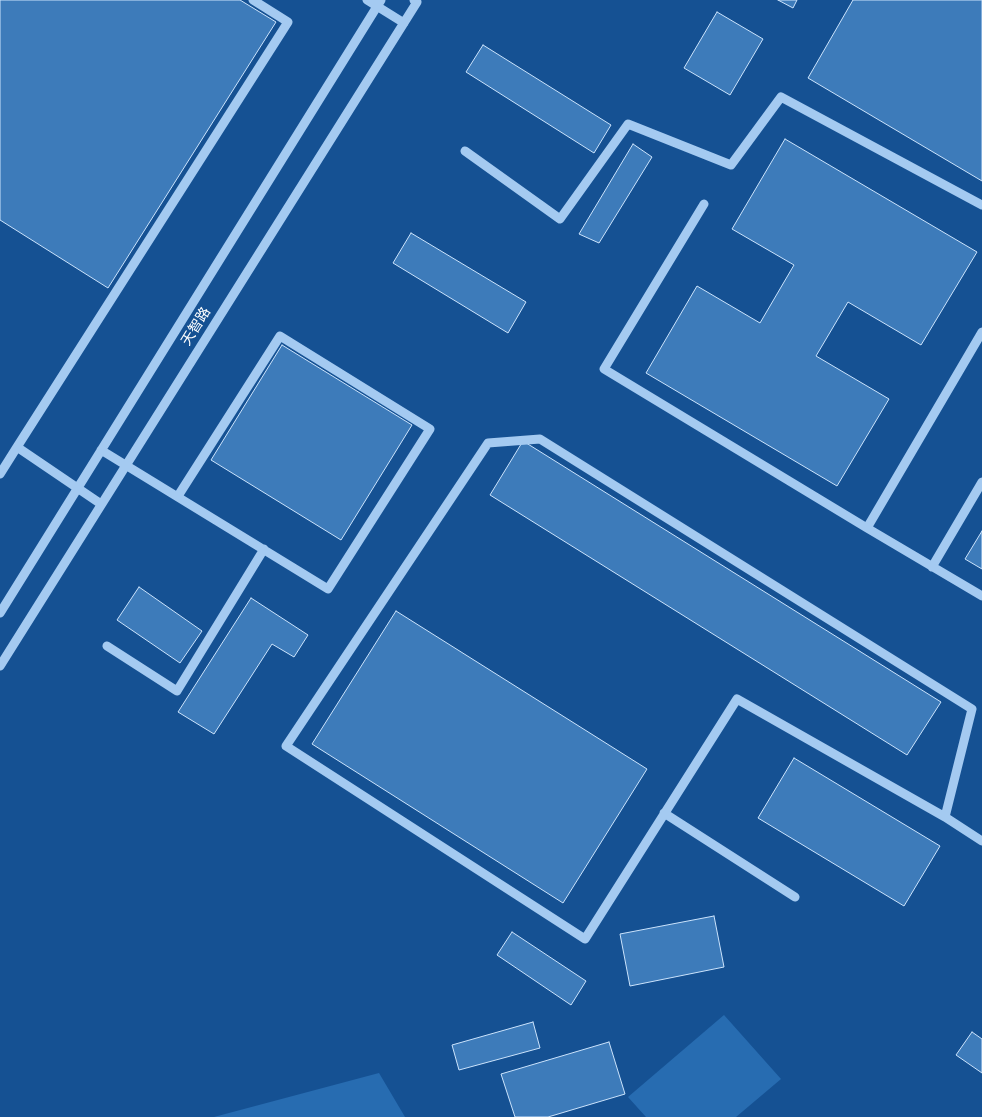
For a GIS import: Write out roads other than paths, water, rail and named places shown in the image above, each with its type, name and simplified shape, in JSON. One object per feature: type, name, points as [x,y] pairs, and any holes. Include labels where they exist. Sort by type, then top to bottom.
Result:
[{"type":"street","points":[[0,474],[288,22],[253,0]]},
{"type":"street","points":[[367,0],[379,3],[404,23]]},
{"type":"street","name":"天智路","points":[[0,666],[416,1]]},
{"type":"street","name":"天智路","points":[[0,613],[379,3]]},
{"type":"street","points":[[465,151],[560,219],[628,124],[731,166],[781,97],[982,206]]},
{"type":"street","points":[[704,204],[604,370],[982,596]]},
{"type":"street","points":[[867,528],[982,332]]},
{"type":"street","points":[[101,450],[127,464],[178,496],[328,589],[430,429],[280,336],[178,496]]},
{"type":"street","points":[[945,817],[972,709],[540,439],[488,443],[286,746],[585,939],[736,699],[945,817],[982,841]]},
{"type":"street","points":[[17,447],[101,504]]},
{"type":"street","points":[[932,567],[982,482]]},
{"type":"street","points":[[107,646],[177,691],[264,549]]},
{"type":"street","points":[[664,813],[795,897]]}]
